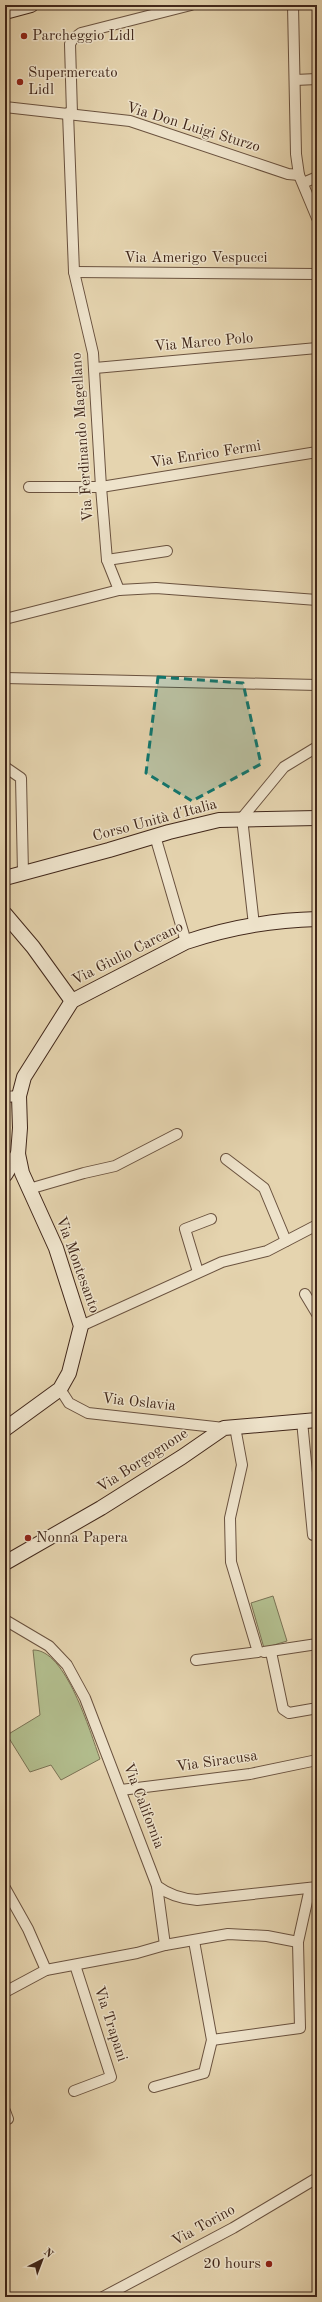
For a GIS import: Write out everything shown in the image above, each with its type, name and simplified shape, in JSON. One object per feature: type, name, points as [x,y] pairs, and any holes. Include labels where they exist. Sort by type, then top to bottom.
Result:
[{"type":"main road","points":[[5,12],[31,5]]},
{"type":"main road","name":"Corso Unità d'Italia","points":[[5,878],[155,836],[219,820],[242,818],[317,818]]},
{"type":"main road","points":[[5,914],[33,947],[72,1001],[24,1077],[9,1097],[20,1128],[18,1154],[11,1171]]},
{"type":"main road","name":"Via Giulio Carcano","points":[[72,1001],[186,942],[254,925],[317,919]]},
{"type":"main road","name":"Via Montesanto","points":[[11,1171],[29,1189],[56,1248],[81,1326],[69,1373],[60,1389]]},
{"type":"main road","points":[[5,1429],[60,1389]]},
{"type":"main road","name":"Via Borgognone","points":[[7,1560],[169,1466],[229,1428],[317,1420]]},
{"type":"street","name":"Via Ferdinando Magellano","points":[[119,590],[108,560],[101,487],[93,353],[74,272],[70,114],[70,44],[73,38],[81,33],[191,5]]},
{"type":"street","points":[[293,5],[296,154],[301,179],[317,218]]},
{"type":"street","points":[[295,80],[317,79]]},
{"type":"street","name":"Via Don Luigi Sturzo","points":[[5,107],[130,121],[301,179]]},
{"type":"street","points":[[301,179],[317,177]]},
{"type":"street","name":"Via Amerigo Vespucci","points":[[74,272],[317,274]]},
{"type":"street","name":"Via Marco Polo","points":[[94,368],[317,348]]},
{"type":"street","name":"Via Enrico Fermi","points":[[29,487],[101,487],[317,452]]},
{"type":"street","points":[[108,560],[167,551]]},
{"type":"street","points":[[5,619],[119,590],[156,588],[317,600]]},
{"type":"street","points":[[5,678],[317,685]]},
{"type":"street","points":[[254,925],[242,818],[284,767],[317,747]]},
{"type":"street","points":[[5,767],[21,778],[23,873]]},
{"type":"street","points":[[155,836],[186,942]]},
{"type":"street","points":[[29,1189],[84,1173],[115,1166],[177,1134]]},
{"type":"street","points":[[226,1159],[264,1188],[286,1241]]},
{"type":"street","points":[[198,1272],[185,1228],[211,1219]]},
{"type":"street","points":[[81,1326],[222,1262],[267,1251],[317,1225]]},
{"type":"street","points":[[305,1294],[317,1314]]},
{"type":"street","name":"Via Oslavia","points":[[60,1389],[70,1403],[88,1413],[229,1428]]},
{"type":"street","points":[[302,1421],[313,1535]]},
{"type":"street","points":[[229,1428],[242,1465],[230,1518],[231,1562],[236,1586],[258,1652]]},
{"type":"street","name":"Via California","points":[[5,1620],[49,1646],[67,1665],[85,1698],[157,1886],[165,1945]]},
{"type":"street","points":[[196,1660],[258,1652],[271,1652],[317,1644]]},
{"type":"street","points":[[271,1652],[283,1709],[289,1713],[312,1709]]},
{"type":"street","name":"Via Siracusa","points":[[121,1790],[250,1774],[317,1760]]},
{"type":"street","points":[[157,1886],[167,1894],[197,1900],[314,1887],[298,1942],[300,2028],[212,2040]]},
{"type":"street","points":[[5,1888],[28,1929],[46,1970]]},
{"type":"street","points":[[5,1992],[46,1970],[137,1953],[165,1945],[228,1934],[267,1936],[298,1942]]},
{"type":"street","points":[[154,2086],[204,2073],[212,2040],[194,1941]]},
{"type":"street","name":"Via Trapani","points":[[74,2091],[111,2077],[75,1965]]},
{"type":"street","name":"Via Torino","points":[[103,2297],[233,2228],[317,2178]]},
{"type":"highlighted area","points":[[158,677],[243,683],[261,764],[192,801],[146,773]]},
{"type":"green space","points":[[273,1596],[287,1641],[264,1648],[251,1603]]},
{"type":"green space","points":[[33,1650],[45,1653],[56,1663],[66,1677],[83,1712],[100,1759],[61,1780],[51,1765],[30,1772],[7,1735],[40,1715]]},
{"type":"place","name":"Parcheggio Lidl","points":[[24,36]]},
{"type":"place","name":"Supermercato Lidl","points":[[20,82]]},
{"type":"place","name":"Nonna Papera","points":[[28,1538]]},
{"type":"place","name":"20 hours","points":[[269,2264]]}]
